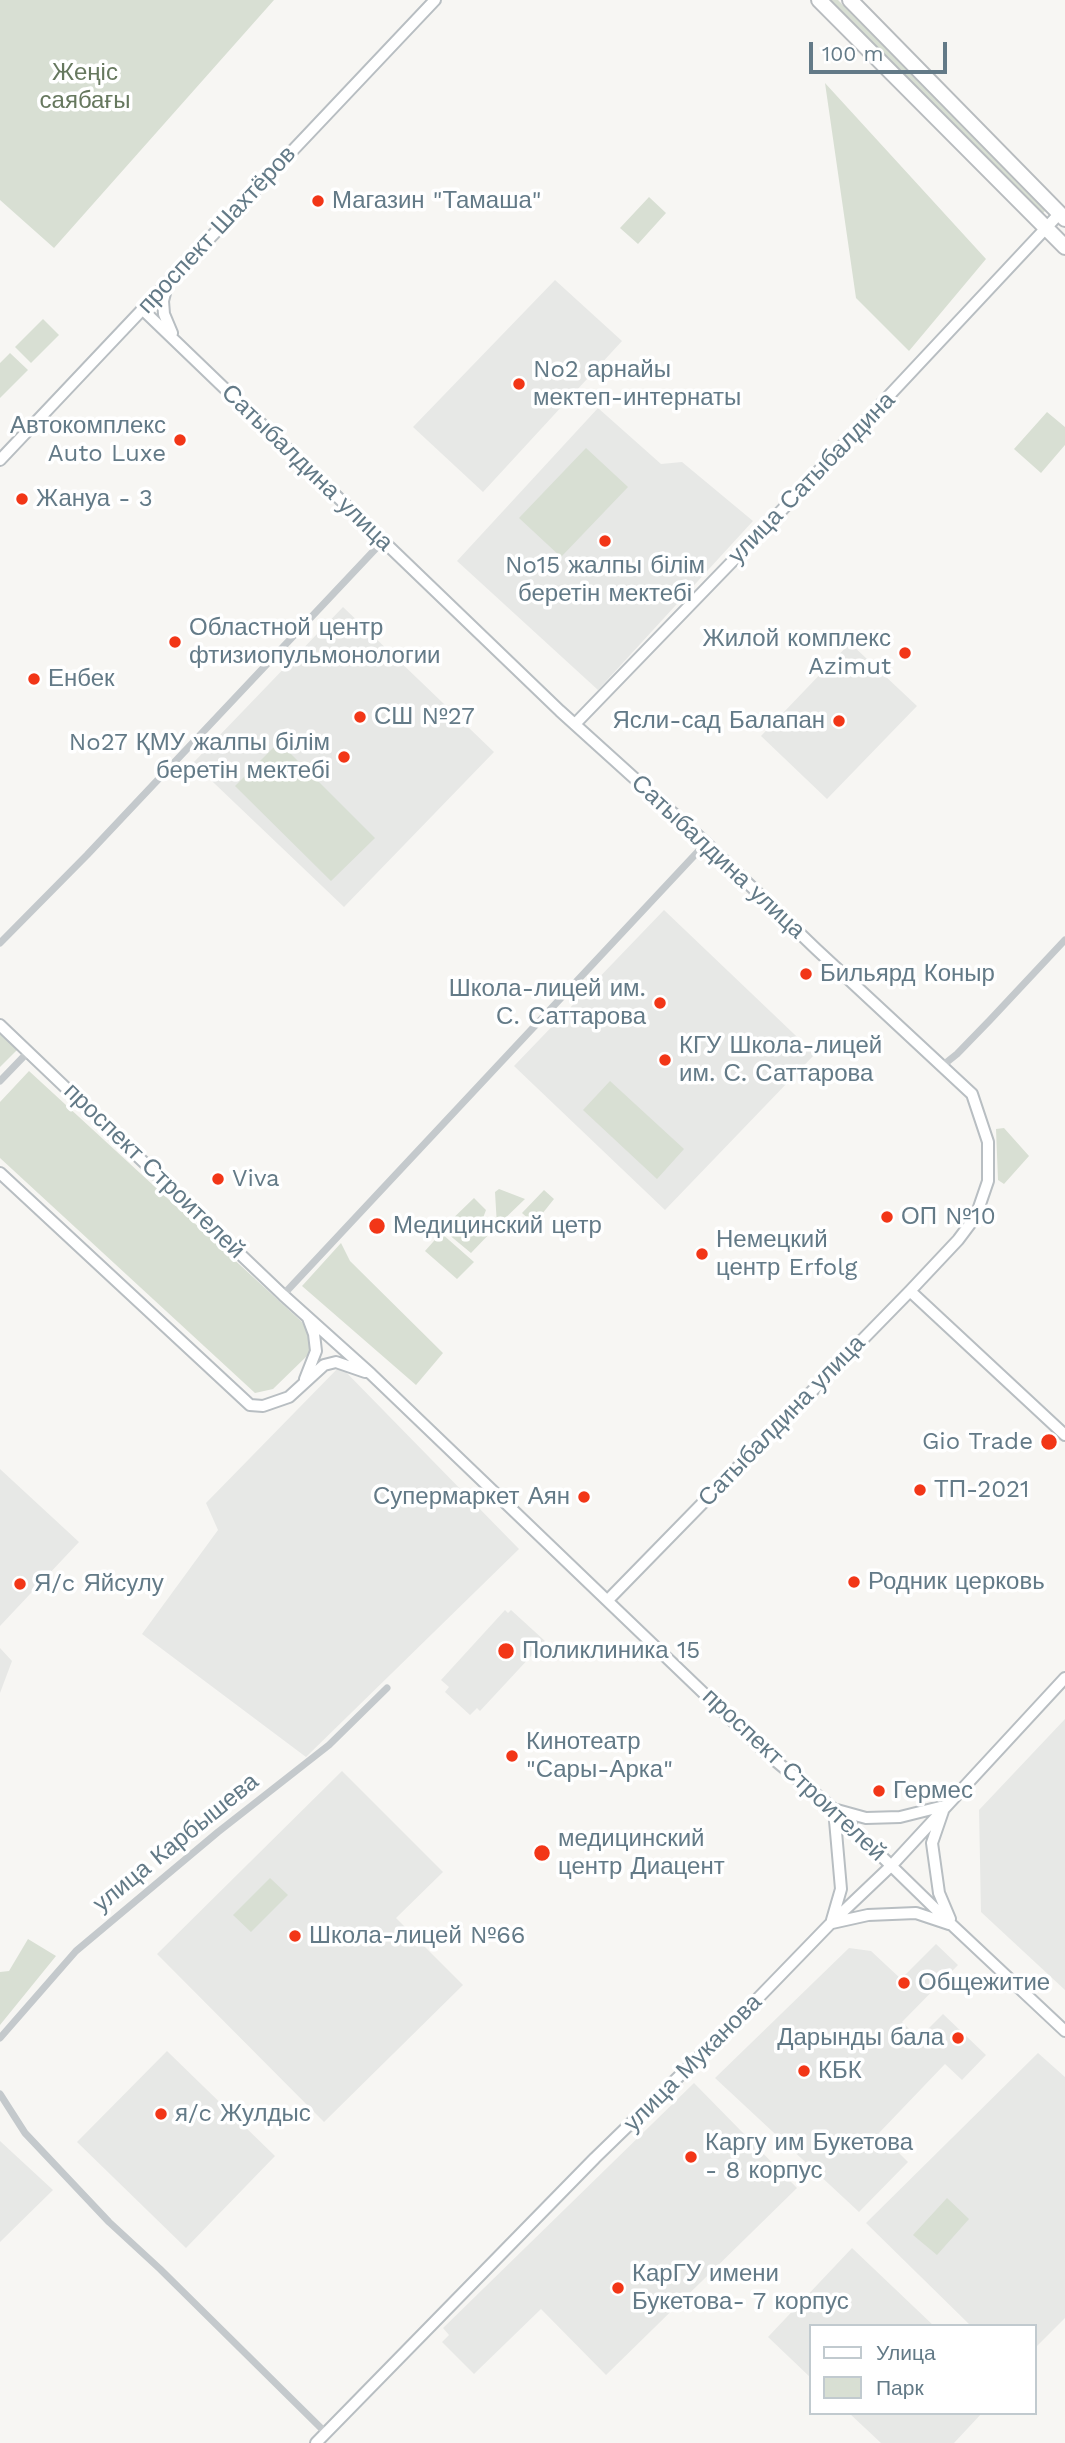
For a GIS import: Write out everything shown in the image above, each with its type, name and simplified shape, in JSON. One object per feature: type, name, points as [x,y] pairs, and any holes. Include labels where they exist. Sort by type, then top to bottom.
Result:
[{"type":"highway","points":[[819,0],[1065,247]]},
{"type":"highway","points":[[850,0],[1062,216]]},
{"type":"main road","name":"проспект Шахтёров","points":[[0,460],[435,0]]},
{"type":"main road","name":"улица Сатыбалдина","points":[[575,724],[929,355],[1045,228],[1062,216]]},
{"type":"main road","points":[[170,279],[163,301],[168,327],[176,342]]},
{"type":"main road","name":"Сатыбалдина улица","points":[[142,309],[382,542],[972,1094],[988,1142],[988,1181],[976,1216],[958,1240],[910,1291],[608,1600]]},
{"type":"main road","name":"проспект Строителей","points":[[0,1025],[283,1295],[371,1374],[765,1752],[834,1809],[1065,2031]]},
{"type":"main road","name":"проспект Строителей","points":[[0,1173],[250,1405],[263,1406],[289,1397],[324,1366],[336,1362],[371,1374]]},
{"type":"main road","points":[[910,1291],[1065,1435]]},
{"type":"main road","points":[[302,1385],[316,1351],[308,1316]]},
{"type":"main road","name":"улица Муканова","points":[[316,2443],[541,2213],[892,1865],[1065,1678]]},
{"type":"main road","points":[[830,1924],[841,1889],[834,1809],[866,1818],[900,1817],[945,1806]]},
{"type":"main road","points":[[945,1806],[932,1843],[939,1893],[952,1925]]},
{"type":"main road","points":[[830,1924],[868,1915],[916,1913],[952,1925]]},
{"type":"street","points":[[0,943],[382,542]]},
{"type":"street","points":[[283,1295],[706,843]]},
{"type":"street","points":[[942,1066],[990,1020],[1065,940]]},
{"type":"street","points":[[0,1081],[29,1051]]},
{"type":"street","name":"улица Карбышева","points":[[0,2038],[76,1951],[218,1832],[329,1745],[387,1688]]},
{"type":"street","points":[[0,2094],[26,2133],[109,2222],[326,2433]]},
{"type":"shaded area","name":"No2 арнайы мектеп-интернаты","points":[[555,280],[622,341],[483,492],[413,427]]},
{"type":"shaded area","name":"No15 жалпы білім беретін мектебі","points":[[598,408],[661,464],[682,462],[753,521],[598,690],[457,561]]},
{"type":"shaded area","name":"No27 ҚМУ жалпы білім беретін мектебі","points":[[343,607],[494,752],[344,907],[193,763]]},
{"type":"shaded area","name":"Ясли-сад Балапан","points":[[850,643],[917,706],[827,799],[761,736]]},
{"type":"shaded area","name":"КГУ Школа-лицей им. С. Саттарова","points":[[664,910],[815,1054],[665,1210],[514,1066]]},
{"type":"shaded area","points":[[340,1366],[519,1549],[306,1757],[142,1634],[218,1530],[206,1503]]},
{"type":"shaded area","name":"Я/c Яйсулу","points":[[0,1469],[79,1542],[0,1626]]},
{"type":"shaded area","points":[[505,1610],[508,1613],[511,1610],[545,1641],[480,1711],[477,1708],[470,1715],[445,1692],[449,1687],[441,1680]]},
{"type":"shaded area","points":[[0,1648],[12,1661],[0,1693]]},
{"type":"shaded area","points":[[1065,1719],[1065,1990],[981,1912],[979,1810]]},
{"type":"shaded area","name":"Школа-лицей №66","points":[[342,1771],[443,1872],[396,1918],[463,1985],[324,2122],[157,1954]]},
{"type":"shaded area","points":[[936,1944],[958,1965],[902,2022],[919,2038],[943,2014],[986,2055],[962,2080],[945,2064],[879,2133],[908,2162],[859,2212],[715,2078],[849,1948],[871,1951],[901,1979]]},
{"type":"shaded area","points":[[167,2051],[275,2156],[186,2248],[77,2142]]},
{"type":"shaded area","points":[[1038,2053],[1065,2077],[1065,2318],[1037,2346],[1037,2324],[969,2324],[866,2223]]},
{"type":"shaded area","points":[[694,2083],[797,2188],[606,2375],[541,2309],[474,2374],[442,2342],[449,2335],[443,2328]]},
{"type":"shaded area","points":[[0,2141],[53,2190],[0,2242]]},
{"type":"shaded area","points":[[852,2248],[932,2324],[810,2324],[810,2377],[768,2337]]},
{"type":"shaded area","points":[[851,2415],[980,2415],[954,2443],[881,2443]]},
{"type":"green space","name":"Жеңіс саябағы","points":[[0,0],[274,0],[54,248],[0,200]]},
{"type":"green space","points":[[831,0],[838,0],[1045,211],[1041,215]]},
{"type":"green space","points":[[825,83],[986,259],[909,351],[856,298]]},
{"type":"green space","points":[[649,197],[666,213],[638,244],[620,228]]},
{"type":"green space","points":[[43,319],[59,335],[31,363],[15,347]]},
{"type":"green space","points":[[10,353],[28,370],[0,398],[0,363]]},
{"type":"green space","points":[[1047,412],[1065,427],[1065,445],[1041,473],[1014,449]]},
{"type":"green space","points":[[586,448],[628,487],[561,557],[519,518]]},
{"type":"green space","points":[[279,742],[375,838],[331,881],[235,786]]},
{"type":"green space","points":[[0,1034],[17,1050],[0,1067]]},
{"type":"green space","points":[[29,1071],[302,1322],[310,1338],[309,1354],[273,1389],[255,1393],[0,1158],[0,1102]]},
{"type":"green space","points":[[610,1081],[684,1149],[657,1179],[583,1110]]},
{"type":"green space","points":[[1004,1128],[1029,1156],[1004,1184],[998,1180],[996,1129]]},
{"type":"green space","points":[[499,1189],[525,1199],[497,1226],[495,1192]]},
{"type":"green space","points":[[544,1190],[554,1199],[534,1224],[522,1213]]},
{"type":"green space","points":[[474,1198],[486,1210],[483,1218],[495,1228],[471,1253],[442,1229]]},
{"type":"green space","points":[[441,1233],[474,1262],[457,1279],[425,1251]]},
{"type":"green space","points":[[341,1243],[350,1261],[443,1353],[416,1385],[302,1286]]},
{"type":"green space","points":[[270,1878],[288,1895],[251,1932],[233,1915]]},
{"type":"green space","points":[[28,1939],[56,1956],[0,2025],[0,1972],[9,1971]]},
{"type":"green space","points":[[947,2198],[969,2219],[937,2255],[913,2235]]},
{"type":"place","name":"Магазин \"Тамаша\"","points":[[318,201]]},
{"type":"place","name":"No2 арнайы мектеп-интернаты","points":[[519,384]]},
{"type":"place","name":"Автокомплекс Auto Luxe","points":[[180,440]]},
{"type":"place","name":"Жануа - 3","points":[[22,499]]},
{"type":"place","name":"No15 жалпы білім беретін мектебі","points":[[605,541]]},
{"type":"place","name":"Областной центр фтизиопульмонологии","points":[[175,642]]},
{"type":"place","name":"Жилой комплекс Azimut","points":[[905,653]]},
{"type":"place","name":"Енбек","points":[[34,679]]},
{"type":"place","name":"СШ №27","points":[[360,717]]},
{"type":"place","name":"Ясли-сад Балапан","points":[[839,721]]},
{"type":"place","name":"No27 ҚМУ жалпы білім беретін мектебі","points":[[344,757]]},
{"type":"place","name":"Бильярд Коныр","points":[[806,974]]},
{"type":"place","name":"Школа-лицей им. С. Саттарова","points":[[660,1003]]},
{"type":"place","name":"КГУ Школа-лицей им. С. Саттарова","points":[[665,1060]]},
{"type":"place","name":"Viva","points":[[218,1179]]},
{"type":"place","name":"ОП №10","points":[[887,1217]]},
{"type":"place","name":"Медицинский цетр","points":[[377,1226]]},
{"type":"place","name":"Немецкий центр Erfolg","points":[[702,1254]]},
{"type":"place","name":"Gio Trade","points":[[1049,1442]]},
{"type":"place","name":"ТП-2021","points":[[920,1490]]},
{"type":"place","name":"Супермаркет Аян","points":[[584,1497]]},
{"type":"place","name":"Родник церковь","points":[[854,1582]]},
{"type":"place","name":"Я/c Яйсулу","points":[[20,1584]]},
{"type":"place","name":"Поликлиника 15","points":[[506,1651]]},
{"type":"place","name":"Кинотеатр \"Сары-Арка\"","points":[[512,1756]]},
{"type":"place","name":"Гермес","points":[[879,1791]]},
{"type":"place","name":"медицинский центр Диацент","points":[[542,1853]]},
{"type":"place","name":"Школа-лицей №66","points":[[295,1936]]},
{"type":"place","name":"Общежитие","points":[[904,1983]]},
{"type":"place","name":"Дарынды бала","points":[[958,2038]]},
{"type":"place","name":"КБК","points":[[804,2071]]},
{"type":"place","name":"я/c Жулдыс","points":[[161,2114]]},
{"type":"place","name":"Каргу им Букетова - 8 корпус","points":[[691,2157]]},
{"type":"place","name":"КарГУ имени Букетова- 7 корпус","points":[[618,2288]]}]
